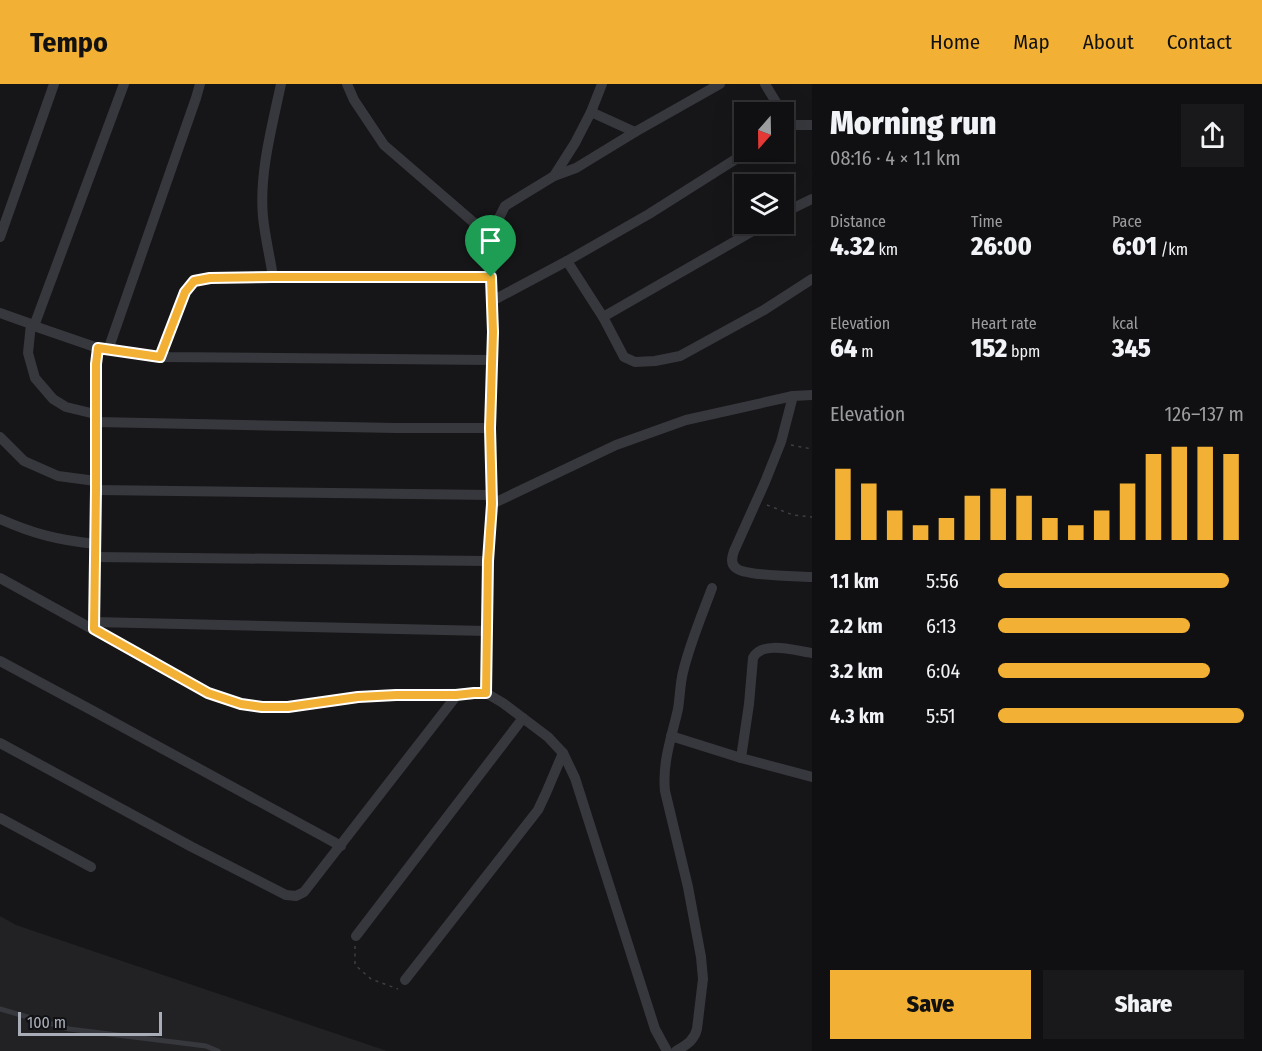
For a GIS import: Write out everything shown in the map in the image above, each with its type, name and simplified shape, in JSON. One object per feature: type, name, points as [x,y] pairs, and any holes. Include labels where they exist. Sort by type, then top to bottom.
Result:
[{"type":"street","points":[[0,237],[54,84]]},
{"type":"street","points":[[124,84],[32,325],[28,352],[35,378],[52,399],[96,418],[396,428],[490,428]]},
{"type":"street","points":[[94,626],[96,364],[200,84]]},
{"type":"street","points":[[273,277],[263,218],[263,193],[265,165],[281,84]]},
{"type":"street","points":[[347,84],[354,100],[384,145],[494,240]]},
{"type":"street","points":[[554,176],[575,143],[602,84]]},
{"type":"street","points":[[486,693],[491,500],[490,428],[493,332],[491,277],[498,220],[505,206],[554,176],[576,168],[720,84]]},
{"type":"street","points":[[765,84],[775,102]]},
{"type":"street","points":[[591,112],[635,132]]},
{"type":"street","points":[[794,126],[812,125]]},
{"type":"street","points":[[492,301],[649,214],[734,160]]},
{"type":"street","points":[[794,208],[812,199]]},
{"type":"street","points":[[603,317],[748,234]]},
{"type":"street","points":[[567,261],[603,317],[624,357],[634,362],[680,356],[812,279]]},
{"type":"street","points":[[160,357],[185,292],[194,281],[210,278],[273,277],[491,277]]},
{"type":"street","points":[[0,313],[103,349],[160,357],[491,360]]},
{"type":"street","points":[[0,437],[24,461],[58,476],[96,485],[491,500],[616,445],[686,420],[793,396],[812,395]]},
{"type":"street","points":[[793,396],[781,442],[734,551],[732,562],[734,568],[740,571],[812,577]]},
{"type":"street","points":[[0,519],[26,531],[62,541],[94,544]]},
{"type":"street","points":[[94,557],[488,561]]},
{"type":"street","points":[[0,578],[94,626],[208,693],[241,704],[288,707],[358,697],[486,693],[523,718],[548,736],[563,753],[575,778],[655,1029],[667,1051]]},
{"type":"street","points":[[676,1051],[695,1036],[703,979],[688,886],[664,791],[664,763],[678,706],[685,664],[712,588]]},
{"type":"street","points":[[94,626],[487,632]]},
{"type":"street","points":[[741,758],[753,658],[756,653],[759,650],[778,648],[812,653]]},
{"type":"street","points":[[0,662],[341,846]]},
{"type":"street","points":[[0,743],[286,896],[296,896],[304,892],[341,846],[456,695]]},
{"type":"street","points":[[356,936],[523,718]]},
{"type":"street","points":[[671,736],[812,777]]},
{"type":"street","points":[[405,980],[538,810],[563,753]]},
{"type":"street","points":[[0,818],[91,867]]},
{"type":"lane","points":[[0,1009],[69,1029],[206,1046],[218,1051]]},
{"type":"path","points":[[781,442],[812,449]]},
{"type":"path","points":[[756,501],[793,515],[812,517]]},
{"type":"path","points":[[356,936],[355,965],[371,980],[398,989],[405,980]]},
{"type":"shaded area","points":[[0,916],[16,925],[387,1051],[0,1051]]},
{"type":"route","points":[[491,277],[492,504],[488,561],[486,693],[358,697],[288,707],[241,704],[208,693],[94,629],[98,348],[160,357],[185,292],[194,281],[210,278],[491,277]]}]
